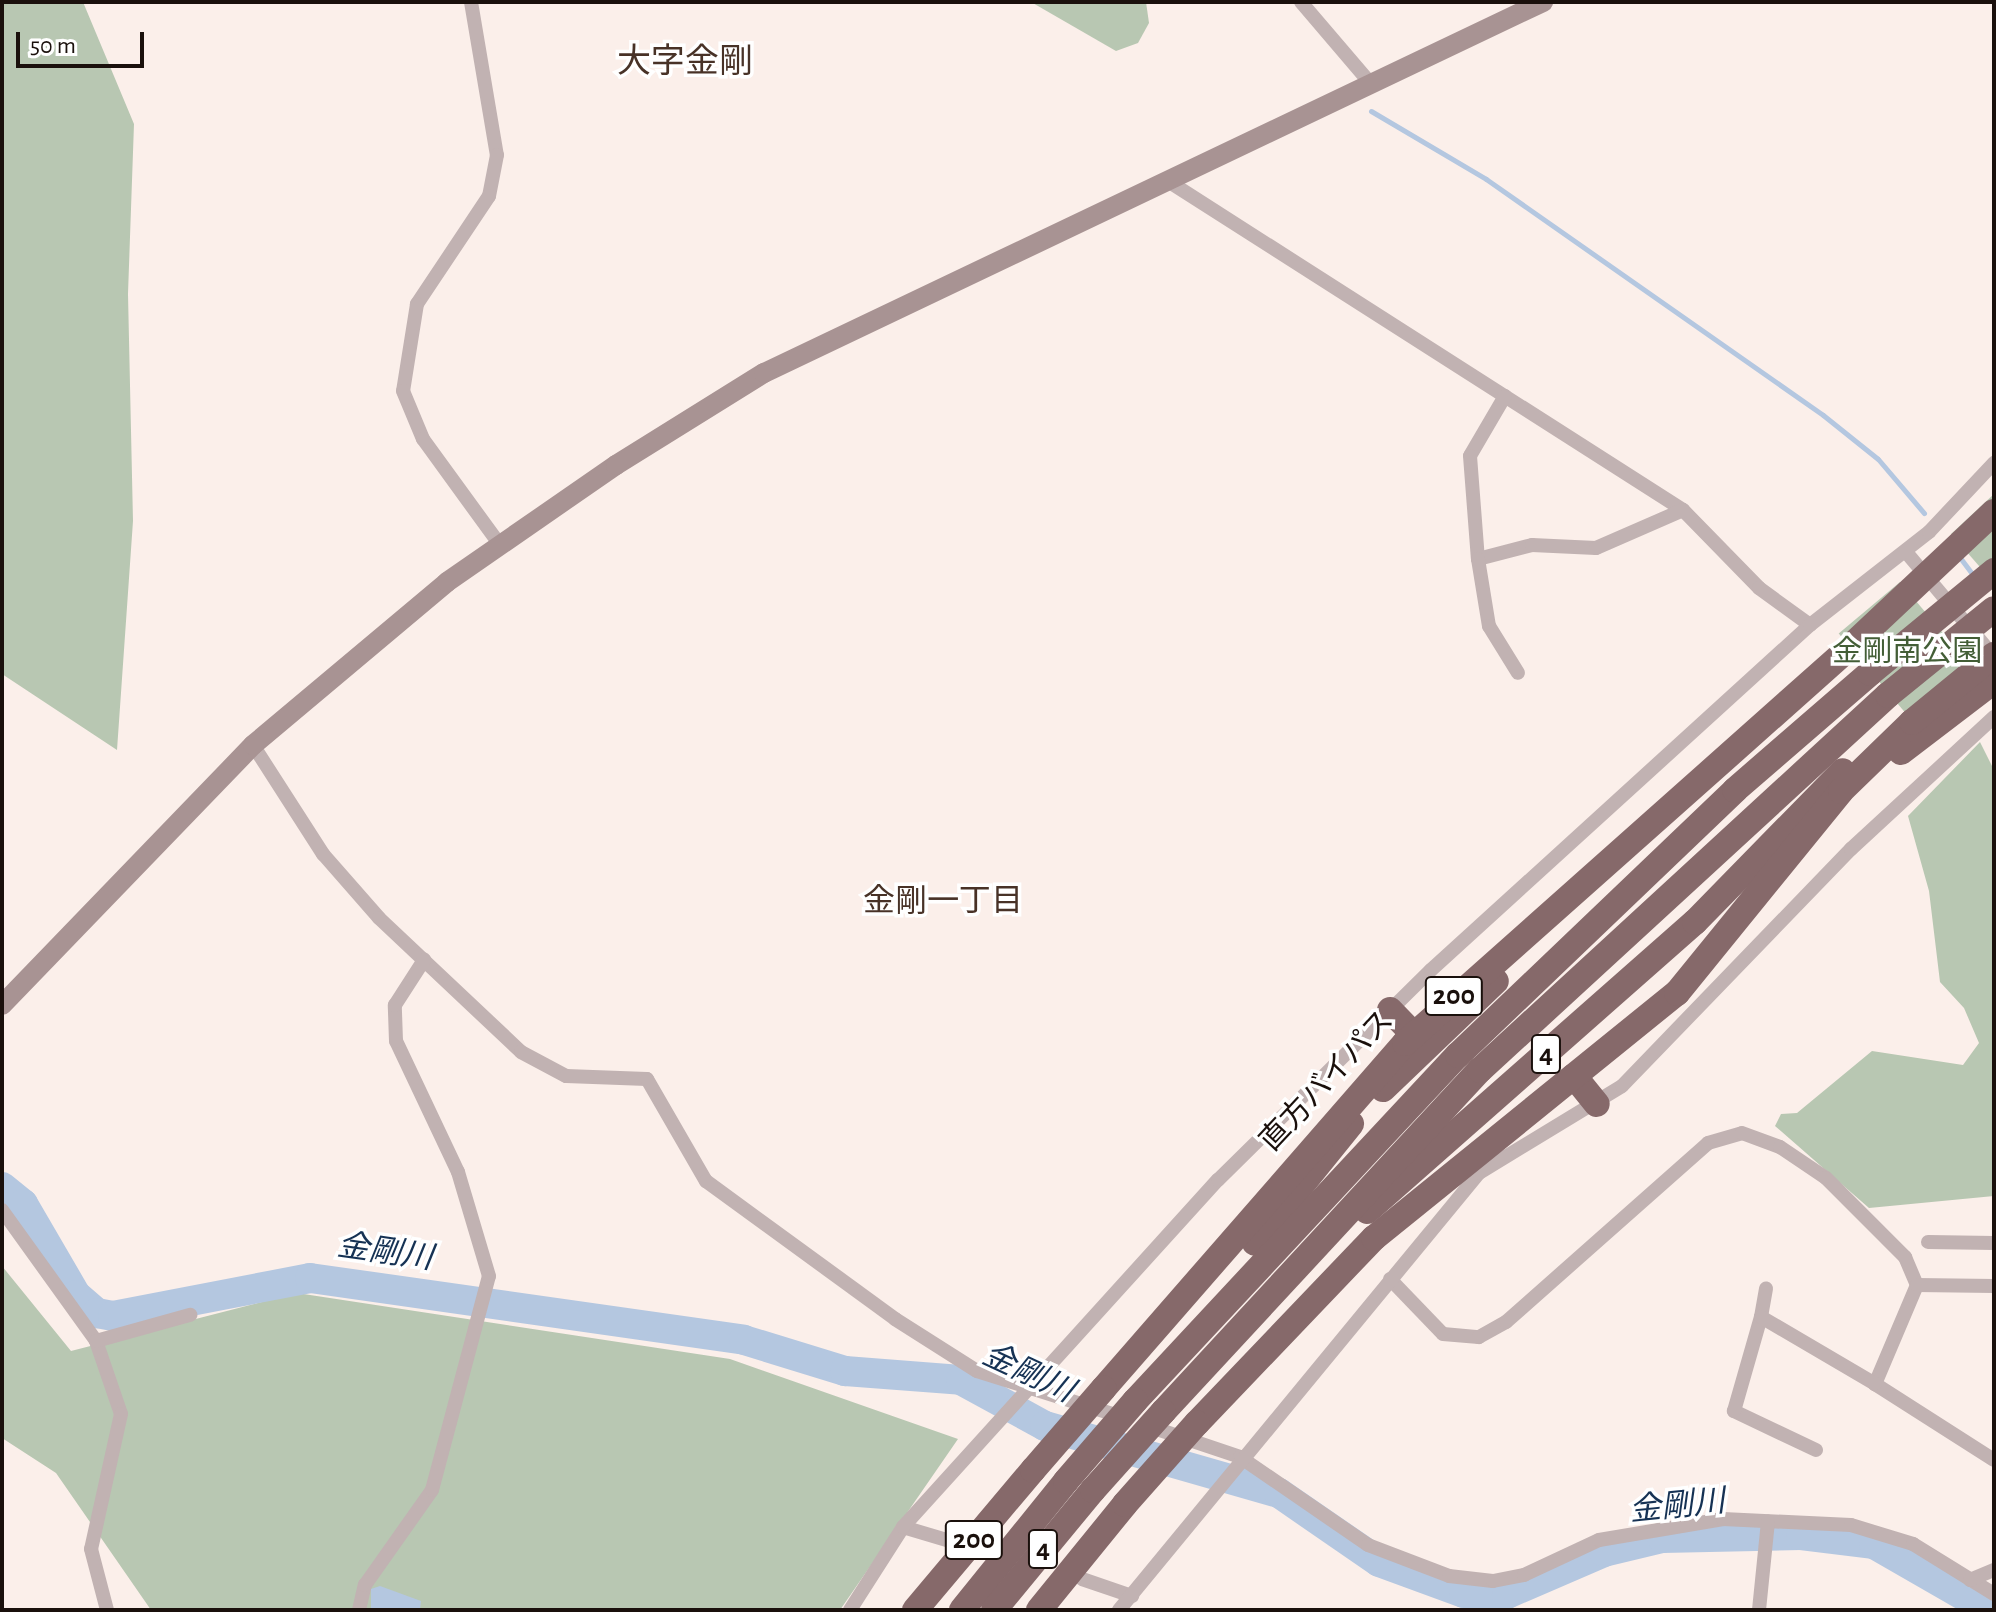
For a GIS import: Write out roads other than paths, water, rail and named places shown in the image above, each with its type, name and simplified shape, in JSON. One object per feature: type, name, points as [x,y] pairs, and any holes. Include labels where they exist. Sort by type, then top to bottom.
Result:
[{"type":"highway","points":[[1848,649],[1994,512]]},
{"type":"highway","name":"直方バイパス","points":[[915,1610],[1252,1210],[1413,1034],[1848,649],[1994,531]]},
{"type":"highway","points":[[1183,1343],[1597,919],[1870,673],[1994,571]]},
{"type":"highway","points":[[1203,1368],[1480,1070],[1888,695],[1994,609]]},
{"type":"highway","points":[[1039,1610],[1125,1504],[1197,1423],[1374,1238],[1574,1076],[1747,930],[1855,796],[1918,728],[1994,656]]},
{"type":"highway","points":[[1695,974],[1889,742],[1918,728],[1994,681]]},
{"type":"highway","name":"4","points":[[994,1610],[1093,1490],[1203,1368],[1414,1167],[1695,922],[1803,804],[1889,742]]},
{"type":"highway","name":"4","points":[[962,1610],[1183,1343],[1365,1107],[1648,829]]},
{"type":"highway","points":[[1390,1010],[1413,1034]]},
{"type":"highway","points":[[1574,1076],[1597,1104]]},
{"type":"street","points":[[471,2],[497,155],[489,196],[417,304],[403,391],[423,439],[500,545]]},
{"type":"street","points":[[1301,2],[1371,84]]},
{"type":"street","points":[[2,1005],[253,745],[500,545],[764,373],[1543,2]]},
{"type":"street","points":[[1168,181],[1683,510],[1759,588],[1810,625]]},
{"type":"street","points":[[1505,396],[1470,456],[1478,559],[1489,626],[1518,673]]},
{"type":"street","points":[[850,1610],[903,1527],[1033,1388],[1218,1180],[1390,1010],[1810,625],[1906,552],[1994,463]]},
{"type":"street","points":[[1478,559],[1532,545],[1596,548],[1683,510]]},
{"type":"street","points":[[1906,552],[1994,656]]},
{"type":"street","points":[[1119,1610],[1240,1457],[1479,1173],[1597,1104],[1994,717]]},
{"type":"street","points":[[253,745],[323,854],[424,960],[544,1068],[647,1079],[706,1181],[895,1319],[977,1371],[1240,1457],[1368,1545],[1449,1576],[1493,1581],[1524,1575],[1599,1540],[1723,1519],[1851,1525],[1913,1544],[1994,1594]]},
{"type":"street","points":[[359,1610],[365,1585],[432,1490],[489,1276],[458,1172],[396,1041],[395,1005],[424,960]]},
{"type":"street","points":[[1390,1279],[1443,1334],[1479,1337],[1506,1322],[1708,1143],[1742,1133],[1780,1147],[1826,1178],[1905,1257],[1917,1285],[1875,1384]]},
{"type":"street","points":[[2,1210],[96,1341],[121,1414],[91,1549],[107,1610]]},
{"type":"street","points":[[1928,1242],[1994,1243]]},
{"type":"street","points":[[1917,1285],[1994,1286]]},
{"type":"street","points":[[1766,1288],[1761,1317],[1734,1411],[1816,1450]]},
{"type":"street","points":[[96,1341],[190,1315]]},
{"type":"street","points":[[1761,1317],[1875,1384],[1994,1460]]},
{"type":"street","points":[[1759,1610],[1768,1521]]},
{"type":"street","points":[[903,1527],[950,1541]]},
{"type":"street","points":[[1970,1580],[1994,1570]]},
{"type":"street","points":[[1082,1579],[1132,1596]]},
{"type":"water","points":[[380,1586],[421,1601],[420,1610],[371,1610],[371,1589]]},
{"type":"waterway","points":[[1371,111],[1486,179],[1823,415],[1878,459],[1924,513]]},
{"type":"waterway","points":[[1958,555],[1974,576]]},
{"type":"waterway","name":"金剛川","points":[[2,1187],[23,1204],[76,1295],[97,1313],[113,1316],[310,1278],[744,1340],[845,1371],[961,1380],[1045,1426],[1279,1493],[1379,1562],[1464,1593],[1507,1594],[1604,1552],[1662,1538],[1801,1535],[1874,1544],[1989,1610]]},
{"type":"district","name":"大字金剛","points":[[685,63]]},
{"type":"district","name":"金剛一丁目","points":[[943,901]]},
{"type":"park label","name":"金剛南公園","points":[[1907,652]]}]
